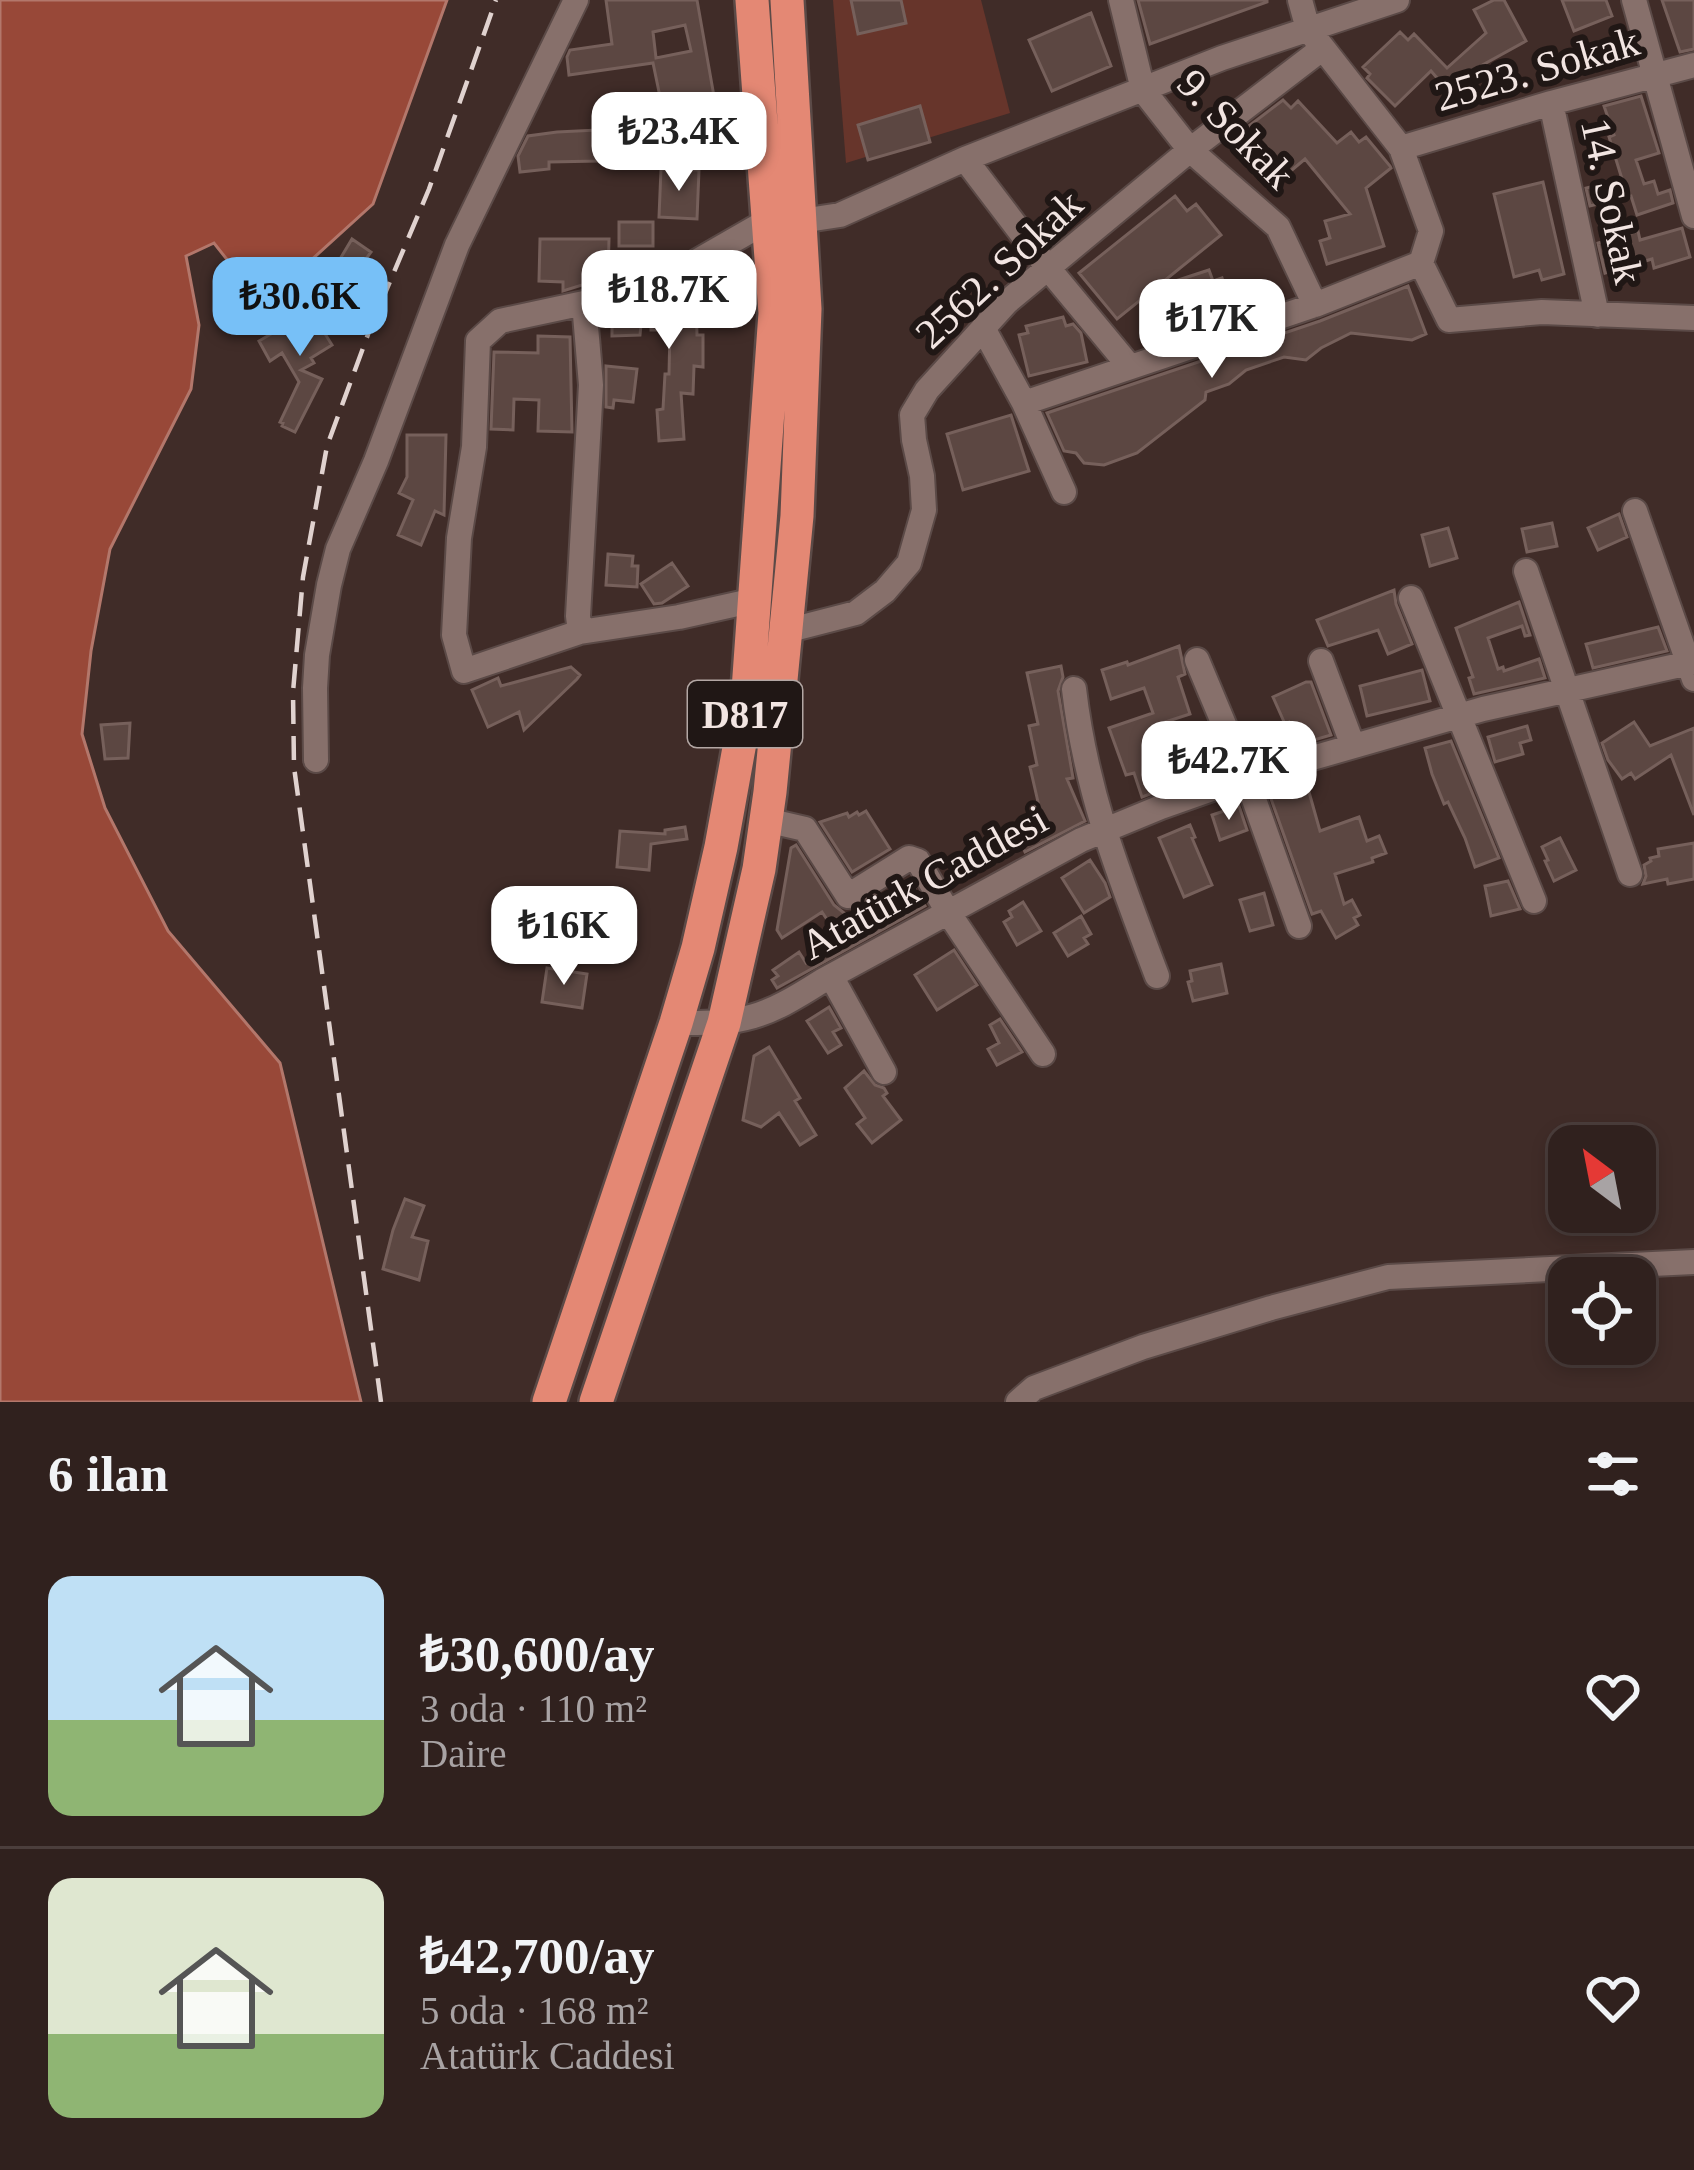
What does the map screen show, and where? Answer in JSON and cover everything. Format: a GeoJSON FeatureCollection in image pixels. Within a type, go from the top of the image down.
{"type":"FeatureCollection","features":[{"type":"Feature","properties":{"kind":"highway","name":"D817"},"geometry":{"type":"LineString","coordinates":[[596,1402],[724,1024],[766,820],[797,516],[805,309],[785,220],[752,0]]}},
{"type":"Feature","properties":{"kind":"highway","name":"D817"},"geometry":{"type":"LineString","coordinates":[[549,1402],[698,948],[747,704],[785,220],[787,0]]}},
{"type":"Feature","properties":{"kind":"street"},"geometry":{"type":"LineString","coordinates":[[316,760],[317,655],[338,549],[457,245],[576,0]]}},
{"type":"Feature","properties":{"kind":"street","name":"9. Sokak"},"geometry":{"type":"LineString","coordinates":[[1121,0],[1143,90],[1190,150],[1278,227],[1315,305]]}},
{"type":"Feature","properties":{"kind":"street"},"geometry":{"type":"LineString","coordinates":[[1300,0],[1315,39]]}},
{"type":"Feature","properties":{"kind":"street"},"geometry":{"type":"LineString","coordinates":[[754,600],[580,632],[464,671],[454,635],[459,538],[474,447],[478,341],[500,321],[584,303],[689,266],[785,220],[841,215],[964,159],[1222,58],[1315,39],[1397,0]]}},
{"type":"Feature","properties":{"kind":"street"},"geometry":{"type":"LineString","coordinates":[[1634,0],[1693,209]]}},
{"type":"Feature","properties":{"kind":"street","name":"2523. Sokak"},"geometry":{"type":"LineString","coordinates":[[1315,39],[1401,148],[1431,231],[1421,262]]}},
{"type":"Feature","properties":{"kind":"street","name":"2562. Sokak"},"geometry":{"type":"LineString","coordinates":[[787,631],[856,614],[909,563],[923,510],[912,415],[927,390],[1007,302],[1315,39]]}},
{"type":"Feature","properties":{"kind":"street","name":"2523. Sokak"},"geometry":{"type":"LineString","coordinates":[[1401,148],[1694,65]]}},
{"type":"Feature","properties":{"kind":"street","name":"14. Sokak"},"geometry":{"type":"LineString","coordinates":[[1551,103],[1597,315]]}},
{"type":"Feature","properties":{"kind":"street"},"geometry":{"type":"LineString","coordinates":[[964,159],[1130,367]]}},
{"type":"Feature","properties":{"kind":"street"},"geometry":{"type":"LineString","coordinates":[[1024,403],[1315,305],[1421,262],[1449,320],[1542,311],[1694,318]]}},
{"type":"Feature","properties":{"kind":"street"},"geometry":{"type":"LineString","coordinates":[[580,632],[591,385],[584,303]]}},
{"type":"Feature","properties":{"kind":"street"},"geometry":{"type":"LineString","coordinates":[[983,328],[1064,492]]}},
{"type":"Feature","properties":{"kind":"street"},"geometry":{"type":"LineString","coordinates":[[1635,511],[1692,668]]}},
{"type":"Feature","properties":{"kind":"street"},"geometry":{"type":"LineString","coordinates":[[1526,571],[1630,874]]}},
{"type":"Feature","properties":{"kind":"street"},"geometry":{"type":"LineString","coordinates":[[1411,598],[1534,901]]}},
{"type":"Feature","properties":{"kind":"street"},"geometry":{"type":"LineString","coordinates":[[1197,660],[1246,776],[1299,926]]}},
{"type":"Feature","properties":{"kind":"street"},"geometry":{"type":"LineString","coordinates":[[1321,662],[1353,746]]}},
{"type":"Feature","properties":{"kind":"street","name":"Atatürk Caddesi"},"geometry":{"type":"LineString","coordinates":[[676,1023],[724,1024],[756,1018],[1081,840],[1246,776],[1566,690],[1692,668]]}},
{"type":"Feature","properties":{"kind":"street"},"geometry":{"type":"LineString","coordinates":[[1074,688],[1079,735],[1103,831],[1156,976]]}},
{"type":"Feature","properties":{"kind":"street"},"geometry":{"type":"LineString","coordinates":[[766,820],[805,829],[848,896],[909,858],[918,861],[1043,1054]]}},
{"type":"Feature","properties":{"kind":"street"},"geometry":{"type":"LineString","coordinates":[[831,976],[884,1072]]}},
{"type":"Feature","properties":{"kind":"street"},"geometry":{"type":"LineString","coordinates":[[1018,1402],[1034,1388],[1143,1347],[1388,1277],[1694,1262]]}},
{"type":"Feature","properties":{"kind":"shaded area"},"geometry":{"type":"Polygon","coordinates":[[[0,0],[447,0],[373,204],[287,282],[247,285],[214,243],[186,256],[199,325],[191,389],[110,549],[82,734],[105,808],[168,931],[280,1063],[361,1402],[0,1402],[0,0]]]}},
{"type":"Feature","properties":{"kind":"shaded area"},"geometry":{"type":"Polygon","coordinates":[[[833,0],[981,0],[1010,113],[846,163],[833,0]]]}},
{"type":"Feature","properties":{"kind":"building"},"geometry":{"type":"Polygon","coordinates":[[[606,0],[697,0],[718,119],[696,123],[693,110],[664,116],[653,63],[569,75],[570,50],[612,44],[606,0]],[[685,25],[653,32],[656,58],[691,51],[685,25]]]}},
{"type":"Feature","properties":{"kind":"building"},"geometry":{"type":"Polygon","coordinates":[[[851,0],[901,0],[906,23],[858,34],[851,0]]]}},
{"type":"Feature","properties":{"kind":"building"},"geometry":{"type":"Polygon","coordinates":[[[1138,0],[1267,0],[1267,2],[1150,44],[1138,0]]]}},
{"type":"Feature","properties":{"kind":"building"},"geometry":{"type":"Polygon","coordinates":[[[1504,0],[1526,41],[1444,86],[1431,71],[1395,106],[1367,78],[1370,74],[1363,67],[1400,32],[1408,40],[1414,34],[1447,68],[1486,33],[1474,10],[1504,0]]]}},
{"type":"Feature","properties":{"kind":"building"},"geometry":{"type":"Polygon","coordinates":[[[1562,0],[1606,0],[1612,16],[1574,31],[1562,0]]]}},
{"type":"Feature","properties":{"kind":"building"},"geometry":{"type":"Polygon","coordinates":[[[1662,0],[1694,0],[1694,49],[1680,52],[1662,0]]]}},
{"type":"Feature","properties":{"kind":"building"},"geometry":{"type":"Polygon","coordinates":[[[1091,13],[1111,66],[1052,91],[1029,40],[1091,13]]]}},
{"type":"Feature","properties":{"kind":"building"},"geometry":{"type":"Polygon","coordinates":[[[1641,96],[1659,153],[1636,160],[1644,184],[1654,181],[1658,194],[1670,190],[1673,203],[1637,215],[1631,196],[1590,206],[1586,188],[1622,179],[1604,106],[1641,96]]]}},
{"type":"Feature","properties":{"kind":"building"},"geometry":{"type":"Polygon","coordinates":[[[1283,100],[1291,108],[1298,101],[1337,143],[1351,132],[1359,142],[1366,137],[1390,166],[1366,188],[1384,246],[1327,264],[1320,241],[1330,238],[1325,221],[1350,214],[1305,159],[1279,181],[1246,145],[1249,142],[1241,132],[1283,100]]]}},
{"type":"Feature","properties":{"kind":"building"},"geometry":{"type":"Polygon","coordinates":[[[920,106],[930,142],[868,160],[858,125],[920,106]]]}},
{"type":"Feature","properties":{"kind":"building"},"geometry":{"type":"Polygon","coordinates":[[[597,130],[598,161],[549,162],[549,169],[520,172],[518,156],[528,136],[597,130]]]}},
{"type":"Feature","properties":{"kind":"building"},"geometry":{"type":"Polygon","coordinates":[[[661,169],[699,170],[697,219],[659,217],[661,169]]]}},
{"type":"Feature","properties":{"kind":"building"},"geometry":{"type":"Polygon","coordinates":[[[1543,182],[1564,274],[1542,280],[1539,270],[1514,277],[1494,194],[1543,182]]]}},
{"type":"Feature","properties":{"kind":"building"},"geometry":{"type":"Polygon","coordinates":[[[1175,196],[1187,211],[1196,204],[1221,235],[1117,319],[1079,273],[1175,196]]]}},
{"type":"Feature","properties":{"kind":"building"},"geometry":{"type":"Polygon","coordinates":[[[619,222],[653,222],[653,246],[619,246],[619,222]]]}},
{"type":"Feature","properties":{"kind":"building"},"geometry":{"type":"Polygon","coordinates":[[[1682,228],[1690,257],[1654,268],[1652,259],[1605,273],[1598,243],[1638,231],[1640,240],[1682,228]]]}},
{"type":"Feature","properties":{"kind":"building"},"geometry":{"type":"Polygon","coordinates":[[[352,239],[371,252],[349,284],[331,274],[352,239]]]}},
{"type":"Feature","properties":{"kind":"building"},"geometry":{"type":"Polygon","coordinates":[[[540,239],[609,239],[608,277],[563,291],[563,282],[539,281],[540,239]]]}},
{"type":"Feature","properties":{"kind":"building"},"geometry":{"type":"Polygon","coordinates":[[[1209,270],[1213,281],[1222,278],[1227,294],[1266,285],[1271,303],[1177,328],[1163,285],[1209,270]]]}},
{"type":"Feature","properties":{"kind":"building"},"geometry":{"type":"Polygon","coordinates":[[[1408,286],[1426,334],[1412,340],[1351,333],[1306,360],[1284,357],[1246,370],[1229,384],[1206,392],[1205,400],[1137,453],[1104,465],[1084,463],[1076,453],[1064,451],[1047,413],[1320,321],[1408,286]]]}},
{"type":"Feature","properties":{"kind":"building"},"geometry":{"type":"Polygon","coordinates":[[[696,297],[703,367],[694,366],[693,394],[681,393],[684,439],[659,441],[657,410],[663,409],[665,374],[669,374],[670,330],[641,325],[640,335],[612,336],[612,311],[654,305],[654,298],[696,297]]]}},
{"type":"Feature","properties":{"kind":"building"},"geometry":{"type":"Polygon","coordinates":[[[321,298],[331,307],[317,321],[332,345],[301,370],[322,379],[295,432],[280,422],[299,382],[282,353],[270,361],[259,341],[290,323],[293,328],[321,298]]]}},
{"type":"Feature","properties":{"kind":"building"},"geometry":{"type":"Polygon","coordinates":[[[1063,317],[1066,326],[1073,324],[1081,333],[1087,362],[1029,376],[1019,335],[1028,333],[1026,326],[1063,317]]]}},
{"type":"Feature","properties":{"kind":"building"},"geometry":{"type":"Polygon","coordinates":[[[538,336],[570,337],[572,432],[538,431],[539,400],[514,399],[513,430],[491,429],[494,352],[538,353],[538,336]]]}},
{"type":"Feature","properties":{"kind":"building"},"geometry":{"type":"Polygon","coordinates":[[[606,366],[637,369],[633,402],[614,400],[613,408],[606,407],[606,366]]]}},
{"type":"Feature","properties":{"kind":"building"},"geometry":{"type":"Polygon","coordinates":[[[1011,415],[1029,471],[963,490],[947,434],[1011,415]]]}},
{"type":"Feature","properties":{"kind":"building"},"geometry":{"type":"Polygon","coordinates":[[[407,435],[446,435],[444,515],[435,511],[421,545],[398,535],[413,500],[399,493],[407,477],[407,435]]]}},
{"type":"Feature","properties":{"kind":"building"},"geometry":{"type":"Polygon","coordinates":[[[1619,514],[1627,537],[1598,550],[1588,528],[1619,514]]]}},
{"type":"Feature","properties":{"kind":"building"},"geometry":{"type":"Polygon","coordinates":[[[1552,523],[1557,546],[1527,552],[1522,529],[1552,523]]]}},
{"type":"Feature","properties":{"kind":"building"},"geometry":{"type":"Polygon","coordinates":[[[1448,528],[1457,558],[1430,566],[1422,535],[1448,528]]]}},
{"type":"Feature","properties":{"kind":"building"},"geometry":{"type":"Polygon","coordinates":[[[608,554],[633,556],[632,566],[638,566],[637,587],[606,585],[608,554]]]}},
{"type":"Feature","properties":{"kind":"building"},"geometry":{"type":"Polygon","coordinates":[[[672,563],[688,586],[654,604],[641,584],[672,563]]]}},
{"type":"Feature","properties":{"kind":"building"},"geometry":{"type":"Polygon","coordinates":[[[1394,590],[1412,644],[1388,654],[1378,630],[1328,646],[1317,620],[1394,590]]]}},
{"type":"Feature","properties":{"kind":"building"},"geometry":{"type":"Polygon","coordinates":[[[1519,602],[1530,635],[1525,636],[1522,626],[1488,638],[1498,669],[1539,659],[1545,678],[1474,694],[1456,628],[1519,602]]]}},
{"type":"Feature","properties":{"kind":"building"},"geometry":{"type":"Polygon","coordinates":[[[1658,627],[1667,651],[1593,668],[1586,644],[1658,627]]]}},
{"type":"Feature","properties":{"kind":"building"},"geometry":{"type":"Polygon","coordinates":[[[1179,646],[1185,674],[1178,677],[1190,714],[1153,726],[1167,766],[1216,748],[1224,767],[1142,797],[1134,773],[1126,775],[1109,728],[1153,713],[1144,688],[1111,699],[1102,670],[1179,646]]]}},
{"type":"Feature","properties":{"kind":"building"},"geometry":{"type":"Polygon","coordinates":[[[1061,666],[1058,691],[1073,778],[1067,779],[1085,821],[1025,852],[1021,843],[1012,849],[1005,838],[1041,816],[1030,767],[1037,765],[1029,726],[1038,724],[1027,673],[1061,666]]]}},
{"type":"Feature","properties":{"kind":"building"},"geometry":{"type":"Polygon","coordinates":[[[571,667],[580,675],[524,730],[519,712],[488,727],[472,690],[498,678],[501,686],[571,667]]]}},
{"type":"Feature","properties":{"kind":"building"},"geometry":{"type":"Polygon","coordinates":[[[1422,670],[1430,701],[1367,716],[1360,686],[1422,670]]]}},
{"type":"Feature","properties":{"kind":"building"},"geometry":{"type":"Polygon","coordinates":[[[1311,682],[1331,735],[1297,745],[1273,697],[1311,682]]]}},
{"type":"Feature","properties":{"kind":"building"},"geometry":{"type":"Polygon","coordinates":[[[1634,722],[1650,746],[1694,728],[1694,815],[1671,755],[1635,779],[1631,773],[1622,779],[1608,760],[1602,743],[1634,722]]]}},
{"type":"Feature","properties":{"kind":"building"},"geometry":{"type":"Polygon","coordinates":[[[130,723],[128,758],[105,759],[101,725],[130,723]]]}},
{"type":"Feature","properties":{"kind":"building"},"geometry":{"type":"Polygon","coordinates":[[[1527,726],[1531,740],[1520,743],[1523,754],[1495,762],[1488,737],[1527,726]]]}},
{"type":"Feature","properties":{"kind":"building"},"geometry":{"type":"Polygon","coordinates":[[[1451,741],[1499,858],[1475,867],[1448,802],[1444,804],[1425,748],[1451,741]]]}},
{"type":"Feature","properties":{"kind":"building"},"geometry":{"type":"Polygon","coordinates":[[[1307,785],[1320,831],[1359,817],[1367,841],[1379,836],[1386,853],[1335,874],[1344,904],[1352,900],[1360,915],[1354,918],[1358,925],[1336,938],[1321,911],[1312,914],[1270,796],[1307,785]]]}},
{"type":"Feature","properties":{"kind":"building"},"geometry":{"type":"Polygon","coordinates":[[[1239,806],[1247,830],[1220,840],[1212,815],[1239,806]]]}},
{"type":"Feature","properties":{"kind":"building"},"geometry":{"type":"Polygon","coordinates":[[[866,811],[890,849],[852,872],[820,822],[866,811]]]}},
{"type":"Feature","properties":{"kind":"building"},"geometry":{"type":"Polygon","coordinates":[[[1190,825],[1212,885],[1184,897],[1159,838],[1190,825]]]}},
{"type":"Feature","properties":{"kind":"building"},"geometry":{"type":"Polygon","coordinates":[[[685,827],[687,839],[651,844],[649,870],[617,867],[620,831],[665,834],[665,830],[685,827]]]}},
{"type":"Feature","properties":{"kind":"building"},"geometry":{"type":"Polygon","coordinates":[[[1560,838],[1576,870],[1554,881],[1542,847],[1560,838]]]}},
{"type":"Feature","properties":{"kind":"building"},"geometry":{"type":"Polygon","coordinates":[[[1694,843],[1694,879],[1643,884],[1644,865],[1659,856],[1658,849],[1694,843]]]}},
{"type":"Feature","properties":{"kind":"building"},"geometry":{"type":"Polygon","coordinates":[[[796,845],[834,905],[849,917],[911,882],[925,906],[777,988],[773,970],[799,952],[806,963],[842,942],[822,912],[782,938],[777,930],[791,848],[796,845]]]}},
{"type":"Feature","properties":{"kind":"building"},"geometry":{"type":"Polygon","coordinates":[[[1090,860],[1110,897],[1084,913],[1062,878],[1090,860]]]}},
{"type":"Feature","properties":{"kind":"building"},"geometry":{"type":"Polygon","coordinates":[[[1508,881],[1520,909],[1491,916],[1485,886],[1508,881]]]}},
{"type":"Feature","properties":{"kind":"building"},"geometry":{"type":"Polygon","coordinates":[[[1264,893],[1273,925],[1250,931],[1240,900],[1264,893]]]}},
{"type":"Feature","properties":{"kind":"building"},"geometry":{"type":"Polygon","coordinates":[[[1023,902],[1041,931],[1017,945],[1004,922],[1012,917],[1009,911],[1023,902]]]}},
{"type":"Feature","properties":{"kind":"building"},"geometry":{"type":"Polygon","coordinates":[[[1081,916],[1091,934],[1084,938],[1088,944],[1068,956],[1054,933],[1081,916]]]}},
{"type":"Feature","properties":{"kind":"building"},"geometry":{"type":"Polygon","coordinates":[[[954,950],[977,985],[937,1010],[915,975],[954,950]]]}},
{"type":"Feature","properties":{"kind":"building"},"geometry":{"type":"Polygon","coordinates":[[[1221,964],[1227,993],[1193,1001],[1190,971],[1221,964]]]}},
{"type":"Feature","properties":{"kind":"building"},"geometry":{"type":"Polygon","coordinates":[[[547,968],[587,974],[582,1008],[542,1002],[547,968]]]}},
{"type":"Feature","properties":{"kind":"building"},"geometry":{"type":"Polygon","coordinates":[[[829,1007],[841,1028],[833,1032],[841,1045],[828,1053],[807,1021],[829,1007]]]}},
{"type":"Feature","properties":{"kind":"building"},"geometry":{"type":"Polygon","coordinates":[[[1000,1019],[1022,1052],[997,1065],[988,1049],[999,1043],[990,1025],[1000,1019]]]}},
{"type":"Feature","properties":{"kind":"building"},"geometry":{"type":"Polygon","coordinates":[[[769,1047],[816,1135],[800,1145],[779,1113],[761,1127],[743,1120],[754,1056],[769,1047]]]}},
{"type":"Feature","properties":{"kind":"building"},"geometry":{"type":"Polygon","coordinates":[[[864,1071],[884,1088],[883,1096],[901,1120],[872,1143],[857,1124],[865,1118],[845,1088],[864,1071]]]}},
{"type":"Feature","properties":{"kind":"building"},"geometry":{"type":"Polygon","coordinates":[[[405,1199],[424,1206],[412,1237],[428,1241],[419,1280],[383,1269],[405,1199]]]}},
{"type":"Feature","properties":{"kind":"railway"},"geometry":{"type":"LineString","coordinates":[[381,1402],[294,767],[293,692],[303,577],[327,446],[429,189],[496,0]]}}]}
